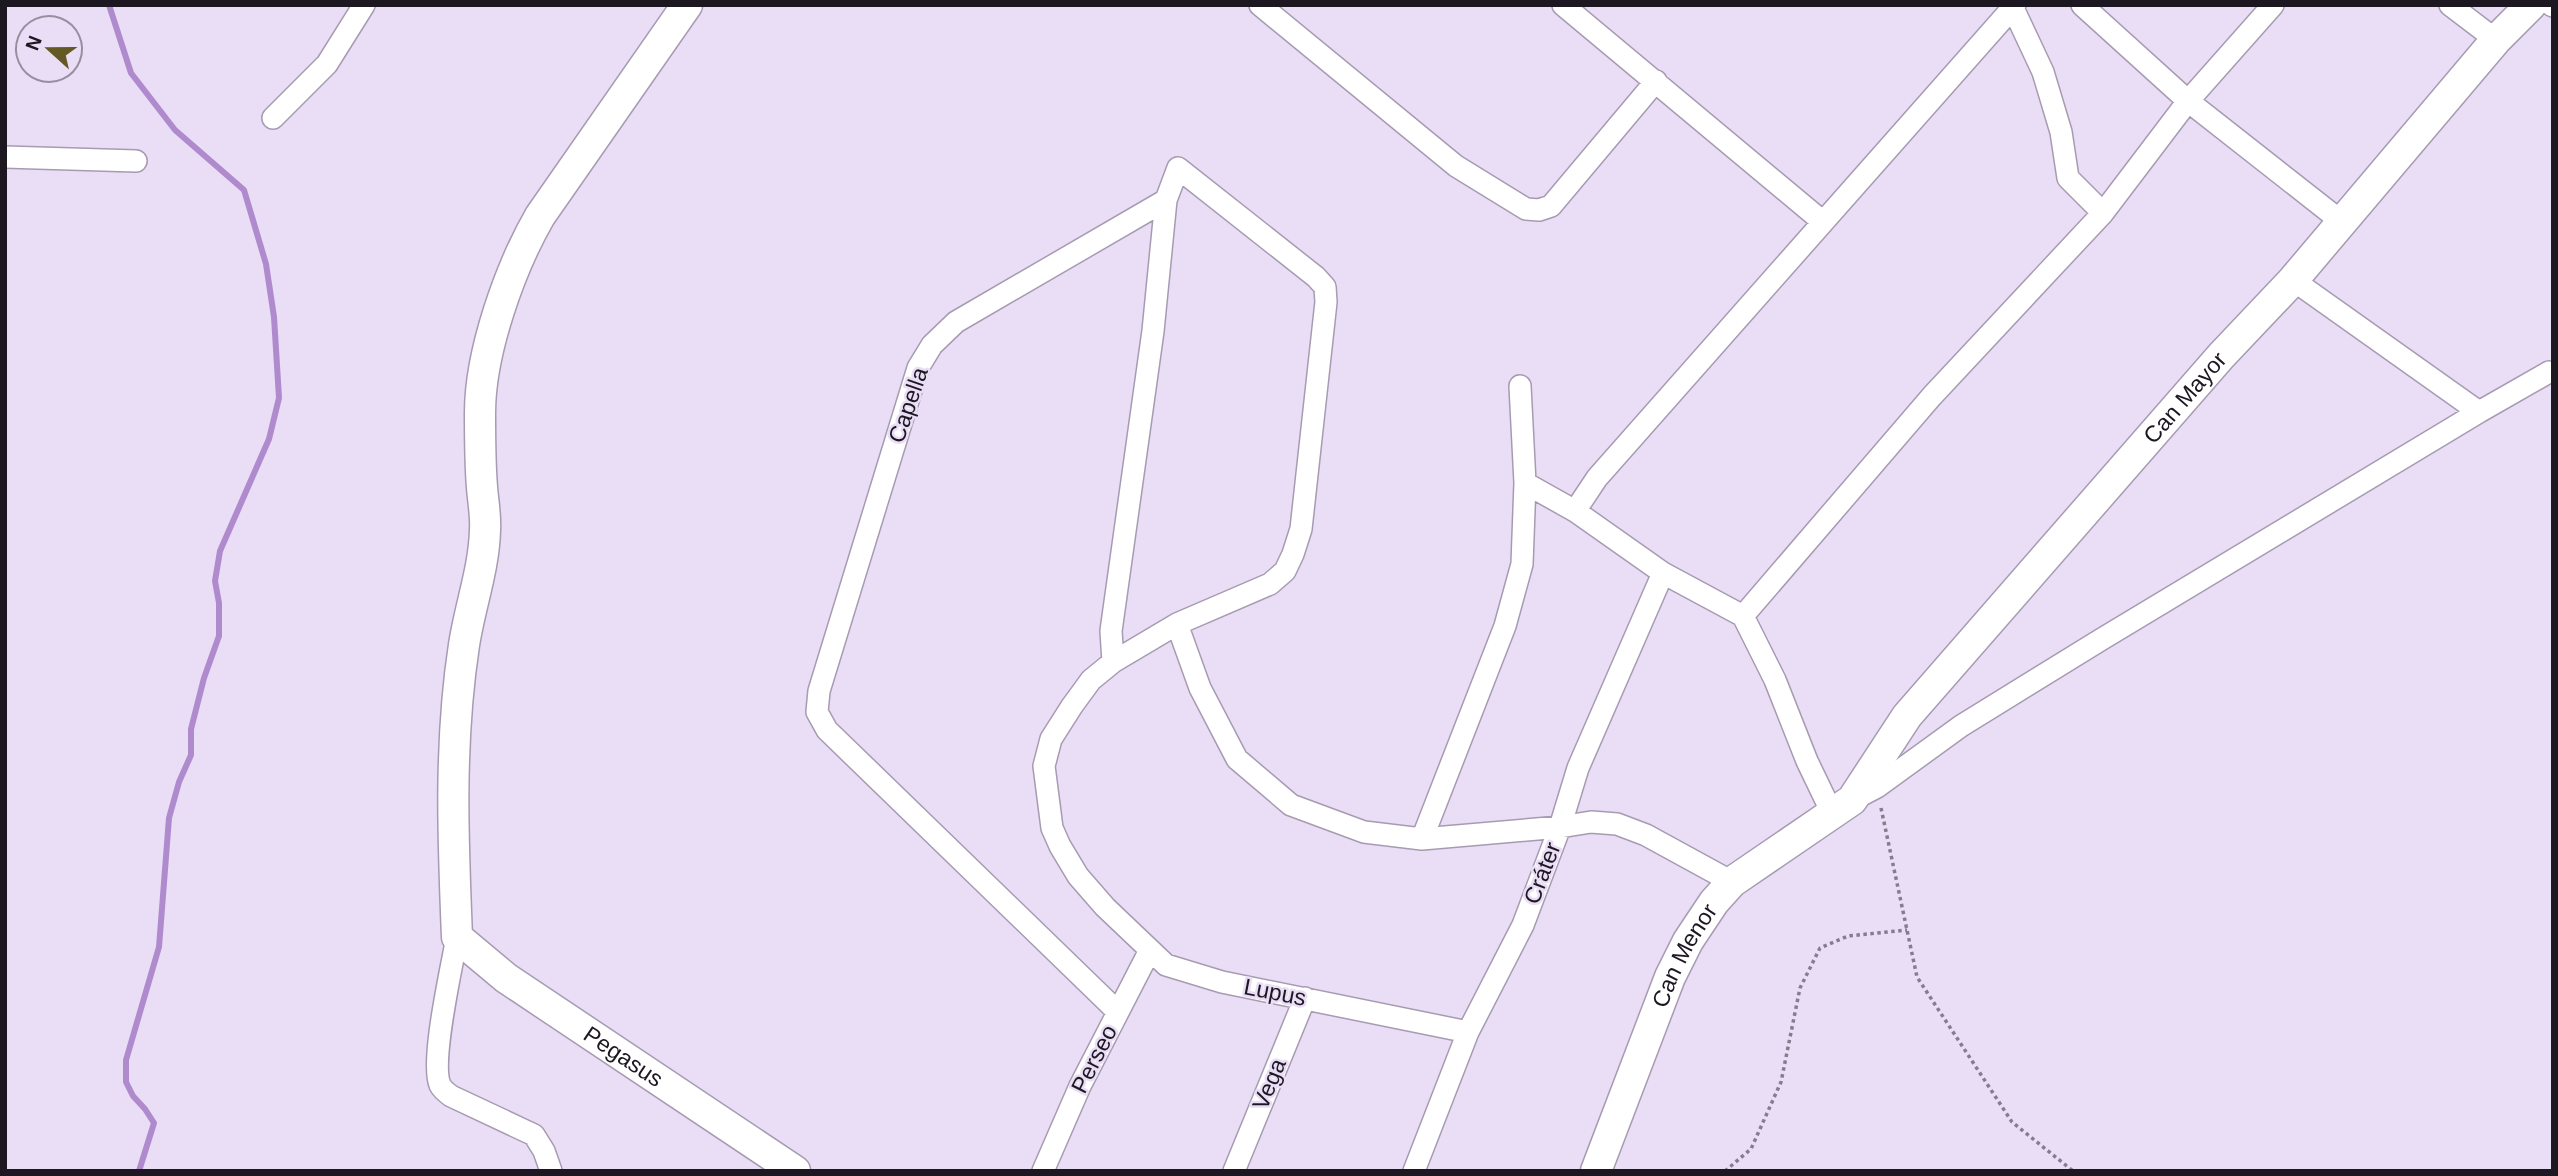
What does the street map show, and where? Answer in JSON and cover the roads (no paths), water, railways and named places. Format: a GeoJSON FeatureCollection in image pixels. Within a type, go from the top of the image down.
{"type":"FeatureCollection","features":[{"type":"Feature","properties":{"kind":"street"},"geometry":{"type":"LineString","coordinates":[[274,118],[327,64],[364,5]]}},
{"type":"Feature","properties":{"kind":"street"},"geometry":{"type":"LineString","coordinates":[[551,1171],[544,1151],[534,1135],[451,1096],[440,1086],[437,1071],[457,937],[452,803],[464,644],[479,580],[485,529],[480,409],[489,349],[503,299],[525,242],[540,216],[687,5]]}},
{"type":"Feature","properties":{"kind":"street"},"geometry":{"type":"LineString","coordinates":[[1260,5],[1456,166],[1525,209],[1539,211],[1551,206],[1656,81]]}},
{"type":"Feature","properties":{"kind":"street"},"geometry":{"type":"LineString","coordinates":[[1563,5],[1823,222]]}},
{"type":"Feature","properties":{"kind":"street"},"geometry":{"type":"LineString","coordinates":[[2082,5],[2188,100],[2342,222]]}},
{"type":"Feature","properties":{"kind":"street"},"geometry":{"type":"LineString","coordinates":[[1743,616],[1932,396],[2103,213],[2188,100],[2273,5]]}},
{"type":"Feature","properties":{"kind":"street"},"geometry":{"type":"LineString","coordinates":[[2449,5],[2496,40]]}},
{"type":"Feature","properties":{"kind":"street","name":"Can Mayor"},"geometry":{"type":"LineString","coordinates":[[1854,800],[1906,716],[2221,356],[2293,280],[2496,40],[2532,5]]}},
{"type":"Feature","properties":{"kind":"street"},"geometry":{"type":"LineString","coordinates":[[1575,510],[1597,478],[2014,7],[2043,72],[2060,132],[2068,178],[2103,213]]}},
{"type":"Feature","properties":{"kind":"street"},"geometry":{"type":"LineString","coordinates":[[5,158],[136,161]]}},
{"type":"Feature","properties":{"kind":"street","name":"Lupus"},"geometry":{"type":"LineString","coordinates":[[1166,200],[1178,168],[1316,277],[1325,287],[1326,302],[1301,529],[1285,571],[1270,584],[1177,624],[1113,662],[1091,680],[1051,739],[1044,766],[1052,828],[1078,876],[1105,907],[1166,965],[1222,982],[1468,1032]]}},
{"type":"Feature","properties":{"kind":"street"},"geometry":{"type":"LineString","coordinates":[[1113,662],[1111,631],[1153,331],[1166,200]]}},
{"type":"Feature","properties":{"kind":"street","name":"Capella"},"geometry":{"type":"LineString","coordinates":[[1118,1012],[827,730],[817,712],[819,691],[918,368],[932,345],[956,322],[1166,200]]}},
{"type":"Feature","properties":{"kind":"street"},"geometry":{"type":"LineString","coordinates":[[2293,280],[2479,411]]}},
{"type":"Feature","properties":{"kind":"street"},"geometry":{"type":"LineString","coordinates":[[1525,483],[1575,510],[1663,573],[1743,616],[1774,680],[1807,761],[1854,800],[1961,726],[2479,411],[2549,372]]}},
{"type":"Feature","properties":{"kind":"street"},"geometry":{"type":"LineString","coordinates":[[1422,839],[1505,626],[1522,564],[1525,483],[1520,386]]}},
{"type":"Feature","properties":{"kind":"street","name":"Cráter"},"geometry":{"type":"LineString","coordinates":[[1415,1171],[1468,1032],[1523,925],[1560,827],[1578,768],[1663,573]]}},
{"type":"Feature","properties":{"kind":"street"},"geometry":{"type":"LineString","coordinates":[[1177,624],[1200,688],[1237,759],[1291,805],[1363,832],[1422,839],[1591,822],[1617,824],[1646,835],[1732,882]]}},
{"type":"Feature","properties":{"kind":"street","name":"Can Menor"},"geometry":{"type":"LineString","coordinates":[[1596,1171],[1670,977],[1688,941],[1714,902],[1732,882],[1854,800]]}},
{"type":"Feature","properties":{"kind":"street","name":"Pegasus"},"geometry":{"type":"LineString","coordinates":[[457,937],[506,978],[796,1171]]}},
{"type":"Feature","properties":{"kind":"street","name":"Perseo"},"geometry":{"type":"LineString","coordinates":[[1043,1171],[1080,1086],[1150,950]]}},
{"type":"Feature","properties":{"kind":"street","name":"Vega"},"geometry":{"type":"LineString","coordinates":[[1234,1171],[1305,998]]}},
{"type":"Feature","properties":{"kind":"waterway"},"geometry":{"type":"LineString","coordinates":[[109,5],[131,73],[175,130],[244,190],[266,264],[274,317],[279,398],[269,439],[220,551],[215,581],[219,603],[219,636],[204,678],[191,729],[191,755],[179,782],[169,818],[159,947],[126,1060],[126,1082],[133,1096],[154,1123],[139,1171]]}}]}
